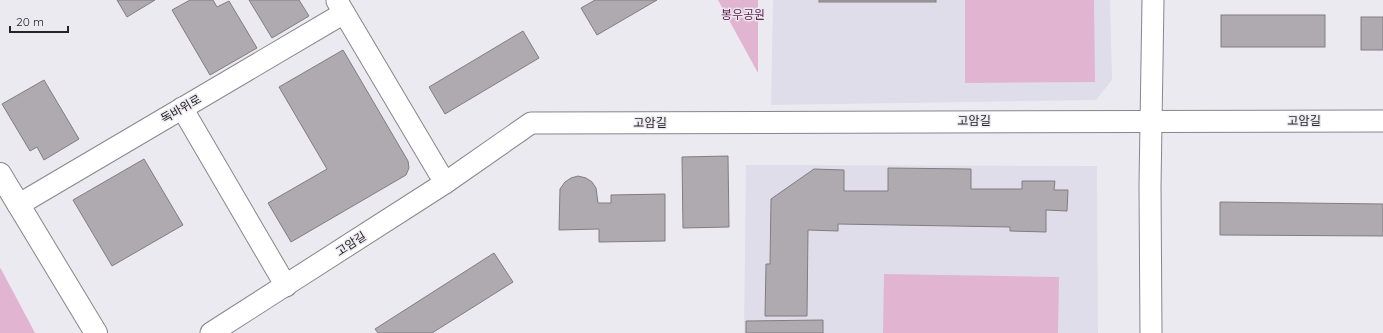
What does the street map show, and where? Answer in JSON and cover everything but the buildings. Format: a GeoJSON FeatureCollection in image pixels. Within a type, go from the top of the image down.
{"type":"FeatureCollection","features":[{"type":"Feature","properties":{"kind":"main road"},"geometry":{"type":"LineString","coordinates":[[0,174],[96,333]]}},
{"type":"Feature","properties":{"kind":"street"},"geometry":{"type":"LineString","coordinates":[[1151,333],[1150,186],[1153,0]]}},
{"type":"Feature","properties":{"kind":"street","name":"독바위로"},"geometry":{"type":"LineString","coordinates":[[18,205],[182,108],[340,6],[445,183]]}},
{"type":"Feature","properties":{"kind":"street"},"geometry":{"type":"LineString","coordinates":[[182,108],[286,286]]}},
{"type":"Feature","properties":{"kind":"street","name":"고암길"},"geometry":{"type":"LineString","coordinates":[[210,333],[286,286],[445,183],[530,123],[1152,120],[1383,121]]}},
{"type":"Feature","properties":{"kind":"shaded area"},"geometry":{"type":"Polygon","coordinates":[[[773,0],[1110,0],[1112,80],[1096,100],[771,105],[773,0]]]}},
{"type":"Feature","properties":{"kind":"shaded area"},"geometry":{"type":"Polygon","coordinates":[[[746,165],[1097,166],[1098,333],[744,333],[746,165]]]}},
{"type":"Feature","properties":{"kind":"green space","name":"봉우공원"},"geometry":{"type":"Polygon","coordinates":[[[718,0],[758,0],[758,73],[718,0]]]}},
{"type":"Feature","properties":{"kind":"green space"},"geometry":{"type":"Polygon","coordinates":[[[965,0],[1094,0],[1095,82],[965,83],[965,0]]]}},
{"type":"Feature","properties":{"kind":"green space"},"geometry":{"type":"Polygon","coordinates":[[[0,268],[1,269],[35,333],[0,333],[0,268]]]}},
{"type":"Feature","properties":{"kind":"green space"},"geometry":{"type":"Polygon","coordinates":[[[884,274],[1059,277],[1058,333],[883,333],[884,274]]]}}]}
